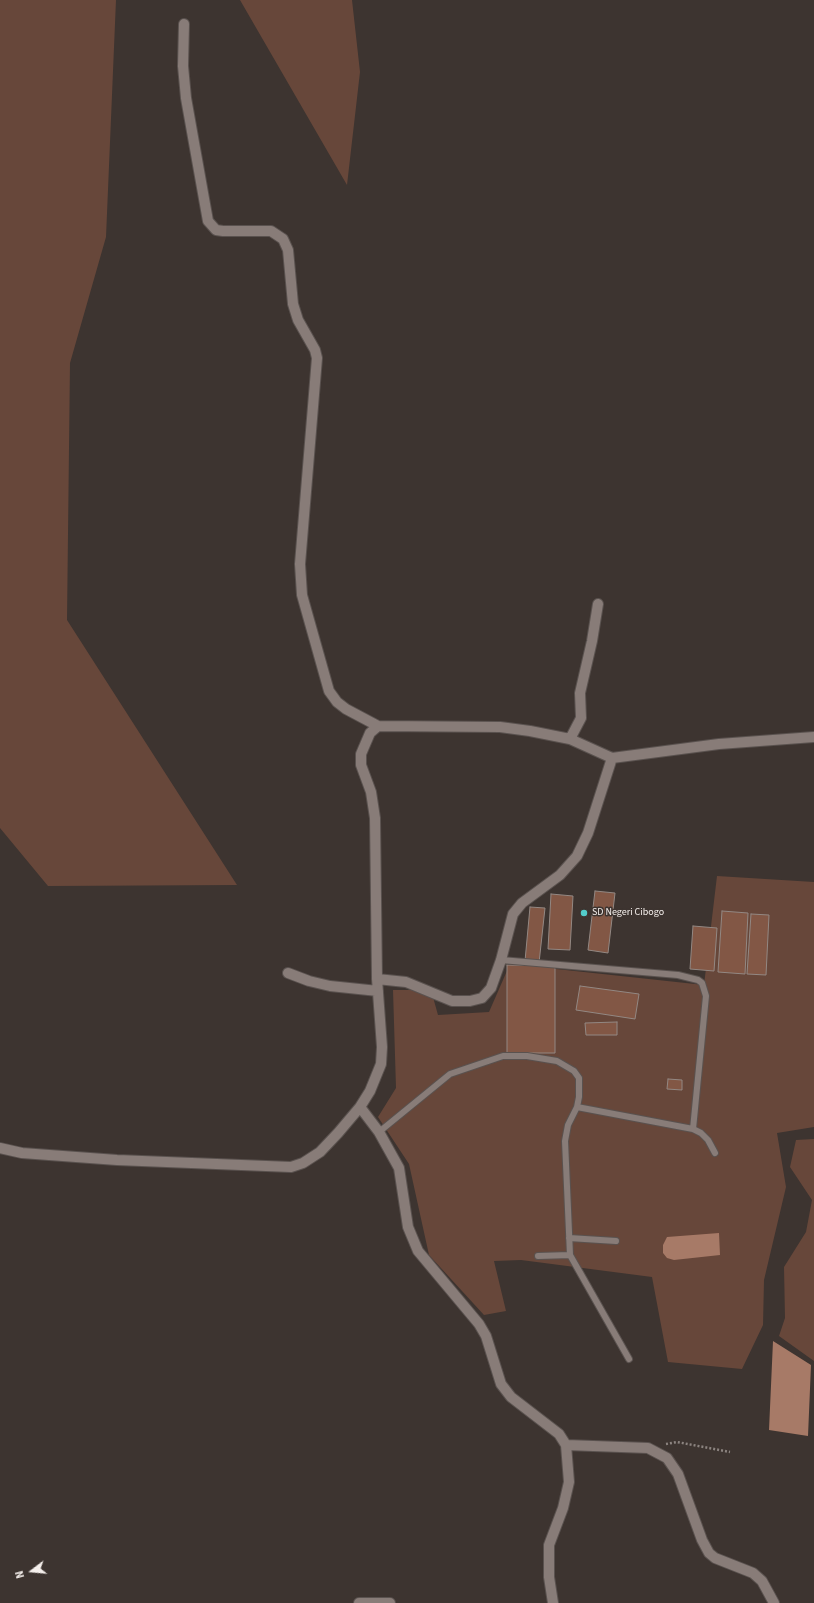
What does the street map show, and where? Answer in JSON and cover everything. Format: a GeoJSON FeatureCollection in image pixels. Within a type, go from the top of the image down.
{"type":"FeatureCollection","features":[{"type":"Feature","properties":{"kind":"street"},"geometry":{"type":"LineString","coordinates":[[184,24],[183,66],[186,98],[208,221],[216,230],[271,231],[283,239],[288,250],[293,304],[298,320],[315,350],[317,358],[300,564],[302,595],[329,691],[337,702],[346,709],[378,726],[500,727],[570,739],[612,758],[719,744],[814,737]]}},
{"type":"Feature","properties":{"kind":"street"},"geometry":{"type":"LineString","coordinates":[[570,739],[581,718],[580,693],[592,641],[598,604]]}},
{"type":"Feature","properties":{"kind":"street"},"geometry":{"type":"LineString","coordinates":[[0,1148],[22,1153],[117,1160],[291,1167],[303,1163],[320,1152],[360,1108],[370,1091],[381,1064],[382,1048],[377,980],[375,818],[371,792],[361,765],[361,754],[370,733],[378,726]]}},
{"type":"Feature","properties":{"kind":"street"},"geometry":{"type":"LineString","coordinates":[[377,980],[406,982],[444,999],[452,1001],[470,1002],[482,998],[491,988],[501,960],[513,914],[522,903],[560,875],[577,856],[588,833],[612,758]]}},
{"type":"Feature","properties":{"kind":"street"},"geometry":{"type":"LineString","coordinates":[[288,973],[309,982],[330,986],[378,990]]}},
{"type":"Feature","properties":{"kind":"street"},"geometry":{"type":"LineString","coordinates":[[360,1108],[379,1132],[399,1168],[408,1227],[418,1251],[479,1324],[486,1336],[501,1384],[526,1410],[559,1434],[566,1445],[569,1482],[563,1508],[548,1544],[549,1577],[553,1603]]}},
{"type":"Feature","properties":{"kind":"street"},"geometry":{"type":"LineString","coordinates":[[566,1445],[648,1448],[667,1458],[678,1474],[702,1540],[709,1553],[715,1558],[754,1573],[762,1581],[774,1603]]}},
{"type":"Feature","properties":{"kind":"street"},"geometry":{"type":"LineString","coordinates":[[359,1603],[390,1603]]}},
{"type":"Feature","properties":{"kind":"lane"},"geometry":{"type":"LineString","coordinates":[[501,960],[678,975],[698,980],[702,983],[706,996],[693,1129]]}},
{"type":"Feature","properties":{"kind":"lane"},"geometry":{"type":"LineString","coordinates":[[379,1132],[450,1074],[503,1056],[527,1056],[557,1061],[574,1071],[579,1078],[579,1097],[577,1107],[568,1125],[565,1141],[570,1255],[629,1359]]}},
{"type":"Feature","properties":{"kind":"lane"},"geometry":{"type":"LineString","coordinates":[[577,1107],[693,1129],[701,1133],[708,1140],[715,1153]]}},
{"type":"Feature","properties":{"kind":"lane"},"geometry":{"type":"LineString","coordinates":[[569,1238],[616,1241]]}},
{"type":"Feature","properties":{"kind":"lane"},"geometry":{"type":"LineString","coordinates":[[538,1256],[570,1255]]}},
{"type":"Feature","properties":{"kind":"path"},"geometry":{"type":"LineString","coordinates":[[648,1448],[677,1442],[730,1452]]}},
{"type":"Feature","properties":{"kind":"shaded area"},"geometry":{"type":"Polygon","coordinates":[[[0,0],[116,0],[106,237],[70,363],[67,620],[237,885],[48,886],[0,828],[0,0]]]}},
{"type":"Feature","properties":{"kind":"shaded area"},"geometry":{"type":"Polygon","coordinates":[[[240,0],[352,0],[360,72],[347,185],[240,0]]]}},
{"type":"Feature","properties":{"kind":"shaded area"},"geometry":{"type":"Polygon","coordinates":[[[717,876],[814,882],[814,1127],[777,1133],[786,1187],[764,1280],[763,1325],[742,1369],[668,1362],[652,1277],[521,1260],[494,1261],[506,1311],[484,1315],[429,1255],[409,1164],[378,1117],[396,1088],[393,990],[431,990],[438,1015],[489,1012],[510,964],[704,985],[717,876]]]}},
{"type":"Feature","properties":{"kind":"shaded area"},"geometry":{"type":"Polygon","coordinates":[[[814,1139],[814,1361],[779,1336],[785,1318],[784,1267],[806,1232],[812,1200],[790,1167],[796,1140],[814,1139]]]}},
{"type":"Feature","properties":{"kind":"shaded area"},"geometry":{"type":"Polygon","coordinates":[[[719,1233],[720,1255],[674,1260],[667,1258],[663,1253],[663,1245],[667,1237],[719,1233]]]}},
{"type":"Feature","properties":{"kind":"shaded area"},"geometry":{"type":"Polygon","coordinates":[[[773,1341],[811,1365],[808,1436],[769,1430],[773,1341]]]}},
{"type":"Feature","properties":{"kind":"building"},"geometry":{"type":"Polygon","coordinates":[[[595,891],[615,893],[608,953],[588,950],[595,891]]]}},
{"type":"Feature","properties":{"kind":"building"},"geometry":{"type":"Polygon","coordinates":[[[551,894],[573,896],[570,950],[548,949],[551,894]]]}},
{"type":"Feature","properties":{"kind":"building"},"geometry":{"type":"Polygon","coordinates":[[[530,907],[545,908],[539,963],[525,961],[530,907]]]}},
{"type":"Feature","properties":{"kind":"building"},"geometry":{"type":"Polygon","coordinates":[[[722,911],[748,913],[745,974],[718,972],[722,911]]]}},
{"type":"Feature","properties":{"kind":"building"},"geometry":{"type":"Polygon","coordinates":[[[751,914],[769,915],[766,975],[747,974],[751,914]]]}},
{"type":"Feature","properties":{"kind":"building"},"geometry":{"type":"Polygon","coordinates":[[[693,926],[717,928],[714,971],[690,969],[693,926]]]}},
{"type":"Feature","properties":{"kind":"building"},"geometry":{"type":"Polygon","coordinates":[[[507,965],[555,966],[555,1053],[507,1053],[507,965]]]}},
{"type":"Feature","properties":{"kind":"building"},"geometry":{"type":"Polygon","coordinates":[[[580,986],[639,994],[635,1019],[576,1010],[580,986]]]}},
{"type":"Feature","properties":{"kind":"building"},"geometry":{"type":"Polygon","coordinates":[[[617,1022],[617,1035],[586,1035],[585,1023],[617,1022]]]}},
{"type":"Feature","properties":{"kind":"building"},"geometry":{"type":"Polygon","coordinates":[[[668,1079],[682,1080],[682,1090],[667,1089],[668,1079]]]}},
{"type":"Feature","properties":{"kind":"place","name":"SD Negeri Cibogo"},"geometry":{"type":"Point","coordinates":[584,913]}}]}
